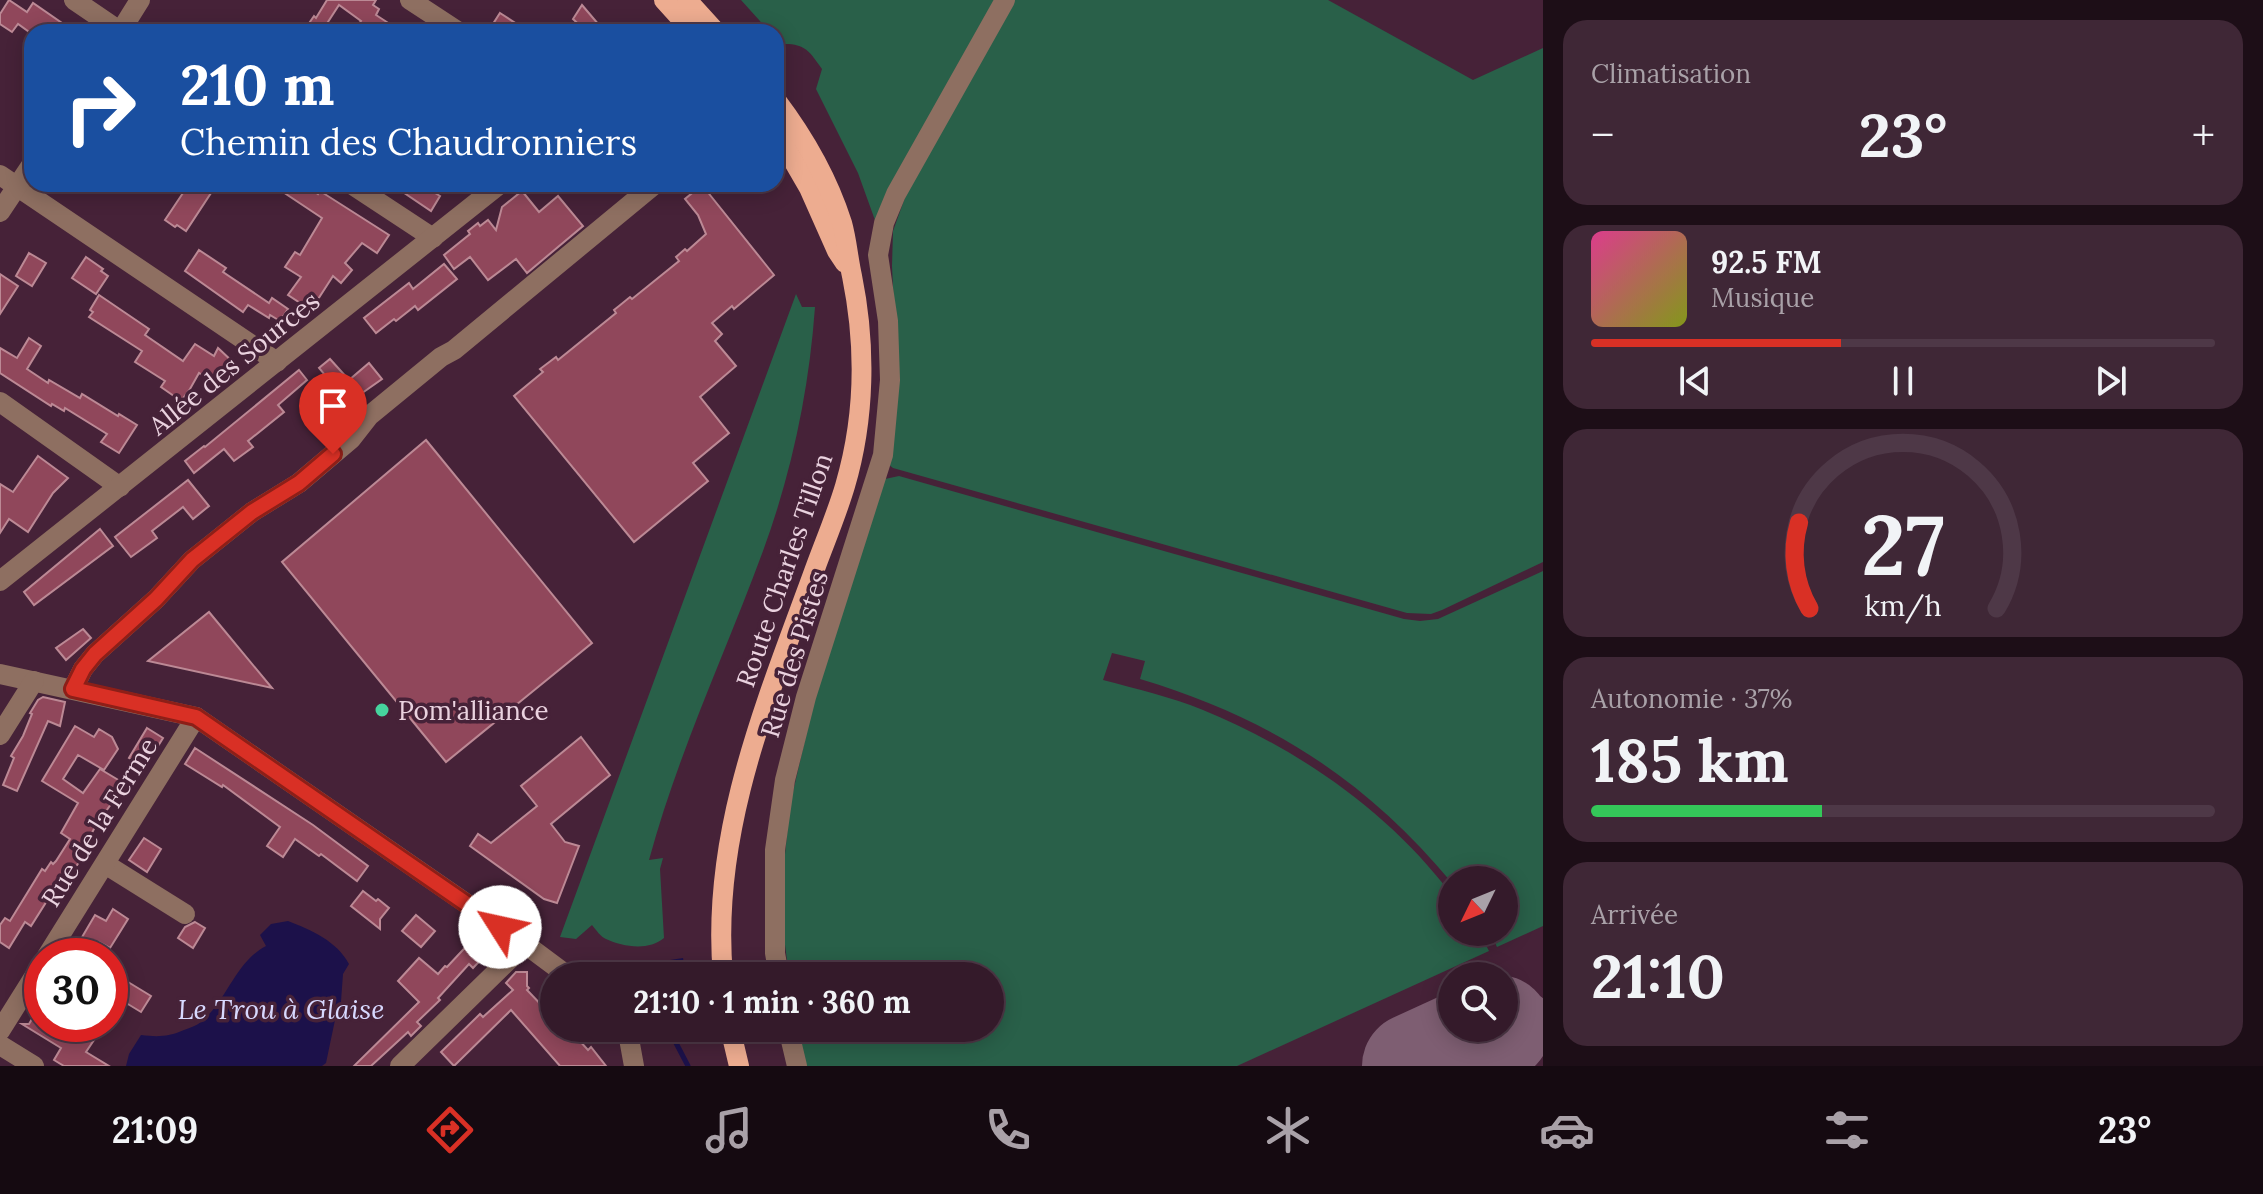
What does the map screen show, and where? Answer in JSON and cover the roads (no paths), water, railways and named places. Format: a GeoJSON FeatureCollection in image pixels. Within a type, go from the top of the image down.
{"type":"FeatureCollection","features":[{"type":"Feature","properties":{"kind":"main road"},"geometry":{"type":"LineString","coordinates":[[664,0],[686,24]]}},
{"type":"Feature","properties":{"kind":"main road"},"geometry":{"type":"LineString","coordinates":[[687,0],[709,24]]}},
{"type":"Feature","properties":{"kind":"main road","name":"Route Charles Tillon"},"geometry":{"type":"LineString","coordinates":[[722,962],[724,885],[732,826],[746,764],[845,485],[859,420],[862,370],[857,296],[849,248],[830,191],[784,111]]}},
{"type":"Feature","properties":{"kind":"main road"},"geometry":{"type":"LineString","coordinates":[[784,143],[851,273]]}},
{"type":"Feature","properties":{"kind":"main road"},"geometry":{"type":"LineString","coordinates":[[733,1042],[739,1066]]}},
{"type":"Feature","properties":{"kind":"street"},"geometry":{"type":"LineString","coordinates":[[74,0],[108,24]]}},
{"type":"Feature","properties":{"kind":"street"},"geometry":{"type":"LineString","coordinates":[[125,24],[140,0]]}},
{"type":"Feature","properties":{"kind":"street"},"geometry":{"type":"LineString","coordinates":[[410,0],[447,24]]}},
{"type":"Feature","properties":{"kind":"street","name":"Rue des Pistes"},"geometry":{"type":"LineString","coordinates":[[777,962],[775,850],[785,780],[806,697],[883,455],[890,380],[888,321],[878,255],[884,223],[896,194],[1005,0]]}},
{"type":"Feature","properties":{"kind":"street"},"geometry":{"type":"LineString","coordinates":[[0,212],[8,181]]}},
{"type":"Feature","properties":{"kind":"street"},"geometry":{"type":"LineString","coordinates":[[24,192],[277,362]]}},
{"type":"Feature","properties":{"kind":"street"},"geometry":{"type":"LineString","coordinates":[[363,192],[433,238]]}},
{"type":"Feature","properties":{"kind":"street","name":"Allée des Sources"},"geometry":{"type":"LineString","coordinates":[[5,570],[120,487],[490,192]]}},
{"type":"Feature","properties":{"kind":"street"},"geometry":{"type":"LineString","coordinates":[[73,689],[95,654],[156,599],[192,560],[252,512],[299,483],[351,439],[369,416],[645,192]]}},
{"type":"Feature","properties":{"kind":"street"},"geometry":{"type":"LineString","coordinates":[[0,402],[120,487]]}},
{"type":"Feature","properties":{"kind":"street"},"geometry":{"type":"LineString","coordinates":[[0,674],[196,717],[549,962]]}},
{"type":"Feature","properties":{"kind":"street"},"geometry":{"type":"LineString","coordinates":[[0,735],[34,681]]}},
{"type":"Feature","properties":{"kind":"street","name":"Rue de la Ferme"},"geometry":{"type":"LineString","coordinates":[[58,938],[196,717]]}},
{"type":"Feature","properties":{"kind":"street"},"geometry":{"type":"LineString","coordinates":[[105,864],[185,914]]}},
{"type":"Feature","properties":{"kind":"street"},"geometry":{"type":"LineString","coordinates":[[400,1066],[525,944]]}},
{"type":"Feature","properties":{"kind":"street"},"geometry":{"type":"LineString","coordinates":[[0,1031],[24,993]]}},
{"type":"Feature","properties":{"kind":"street"},"geometry":{"type":"LineString","coordinates":[[627,1042],[634,1066]]}},
{"type":"Feature","properties":{"kind":"street"},"geometry":{"type":"LineString","coordinates":[[791,1042],[797,1066]]}},
{"type":"Feature","properties":{"kind":"street"},"geometry":{"type":"LineString","coordinates":[[0,1045],[34,1066]]}},
{"type":"Feature","properties":{"kind":"water","name":"Le Trou à Glaise"},"geometry":{"type":"Polygon","coordinates":[[[288,921],[330,943],[349,964],[343,974],[340,1015],[335,1020],[326,1063],[322,1066],[126,1066],[129,1054],[141,1035],[168,1035],[201,1022],[218,1004],[246,962],[266,946],[260,935],[271,924],[288,921]]]}},
{"type":"Feature","properties":{"kind":"water"},"geometry":{"type":"Polygon","coordinates":[[[683,958],[684,962],[657,962],[683,958]]]}},
{"type":"Feature","properties":{"kind":"waterway"},"geometry":{"type":"LineString","coordinates":[[676,1042],[688,1066]]}},
{"type":"Feature","properties":{"kind":"place","name":"Pom'alliance"},"geometry":{"type":"Point","coordinates":[382,710]}}]}
